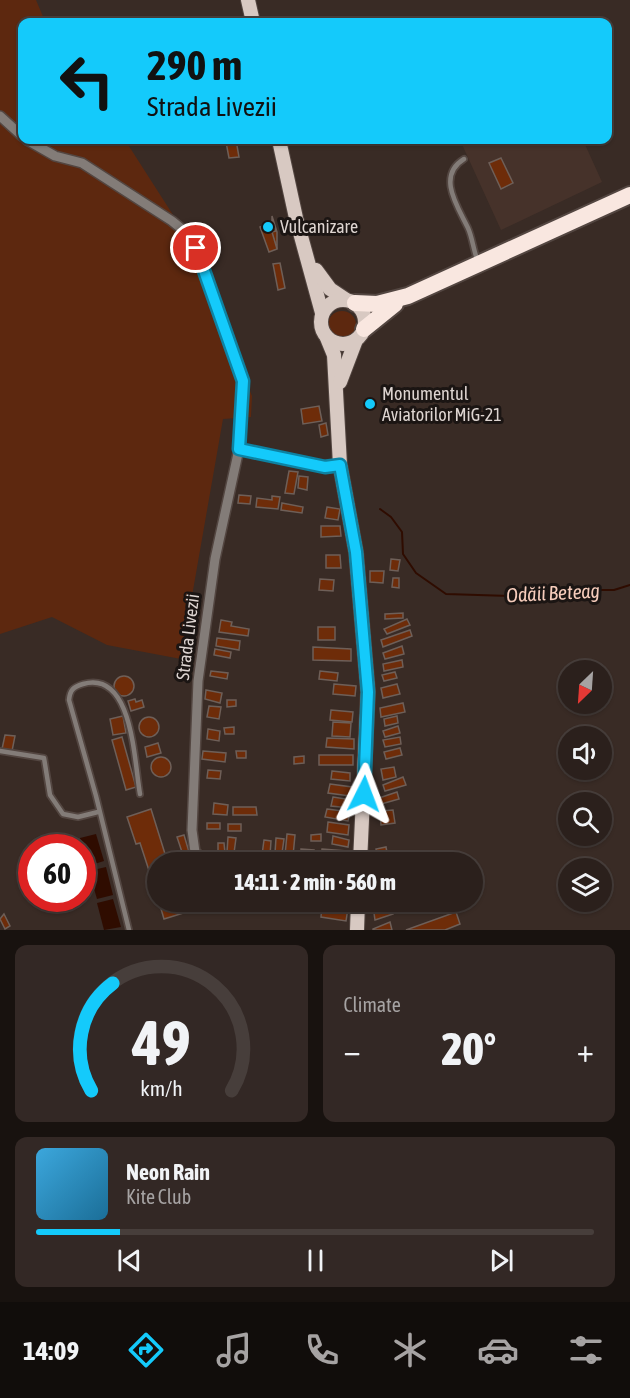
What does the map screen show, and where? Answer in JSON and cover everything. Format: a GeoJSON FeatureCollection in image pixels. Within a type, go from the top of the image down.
{"type":"FeatureCollection","features":[{"type":"Feature","properties":{"kind":"highway"},"geometry":{"type":"LineString","coordinates":[[360,335],[378,315],[408,296],[592,204],[630,182]]}},
{"type":"Feature","properties":{"kind":"highway"},"geometry":{"type":"LineString","coordinates":[[472,262],[630,195]]}},
{"type":"Feature","properties":{"kind":"highway"},"geometry":{"type":"LineString","coordinates":[[472,262],[558,235],[630,204]]}},
{"type":"Feature","properties":{"kind":"highway"},"geometry":{"type":"LineString","coordinates":[[350,301],[377,304],[408,296]]}},
{"type":"Feature","properties":{"kind":"main road"},"geometry":{"type":"LineString","coordinates":[[248,0],[252,18]]}},
{"type":"Feature","properties":{"kind":"main road"},"geometry":{"type":"LineString","coordinates":[[280,144],[296,218],[309,258],[322,313],[321,326],[334,355],[340,465],[356,552],[368,692],[360,852]]}},
{"type":"Feature","properties":{"kind":"main road"},"geometry":{"type":"LineString","coordinates":[[309,258],[325,284],[364,314],[360,335],[345,365],[337,395]]}},
{"type":"Feature","properties":{"kind":"main road"},"geometry":{"type":"LineString","coordinates":[[322,313],[331,302],[350,301]]}},
{"type":"Feature","properties":{"kind":"main road"},"geometry":{"type":"LineString","coordinates":[[327,338],[341,344],[360,335]]}},
{"type":"Feature","properties":{"kind":"main road"},"geometry":{"type":"LineString","coordinates":[[357,930],[358,912]]}},
{"type":"Feature","properties":{"kind":"street"},"geometry":{"type":"LineString","coordinates":[[0,116],[18,132]]}},
{"type":"Feature","properties":{"kind":"street"},"geometry":{"type":"LineString","coordinates":[[34,144],[56,156],[82,164],[172,221],[189,235],[196,248],[241,374],[244,398],[238,435],[239,449],[325,467],[340,465]]}},
{"type":"Feature","properties":{"kind":"street","name":"Strada Livezii"},"geometry":{"type":"LineString","coordinates":[[195,852],[192,830],[198,681],[215,560],[239,449]]}},
{"type":"Feature","properties":{"kind":"lane"},"geometry":{"type":"LineString","coordinates":[[464,159],[457,163],[451,174],[449,186],[469,231],[472,262]]}},
{"type":"Feature","properties":{"kind":"lane"},"geometry":{"type":"LineString","coordinates":[[128,930],[96,796],[69,700],[70,693],[75,687],[92,681],[102,683],[114,691],[124,704],[140,794]]}},
{"type":"Feature","properties":{"kind":"lane"},"geometry":{"type":"LineString","coordinates":[[0,751],[44,758],[50,795],[63,814],[78,817],[98,812]]}},
{"type":"Feature","properties":{"kind":"shaded area"},"geometry":{"type":"Polygon","coordinates":[[[0,0],[36,0],[44,18],[18,18],[18,144],[128,144],[191,243],[252,396],[251,417],[223,419],[181,659],[107,645],[52,617],[0,634],[0,0]]]}},
{"type":"Feature","properties":{"kind":"shaded area"},"geometry":{"type":"Polygon","coordinates":[[[462,144],[585,144],[602,182],[501,230],[462,144]]]}},
{"type":"Feature","properties":{"kind":"shaded area"},"geometry":{"type":"Polygon","coordinates":[[[342,311],[352,315],[356,325],[352,335],[342,339],[332,335],[328,325],[332,315],[342,311]]]}},
{"type":"Feature","properties":{"kind":"shaded area"},"geometry":{"type":"Polygon","coordinates":[[[96,834],[104,861],[96,864],[96,834]]]}},
{"type":"Feature","properties":{"kind":"shaded area"},"geometry":{"type":"Polygon","coordinates":[[[106,867],[113,895],[97,899],[96,869],[106,867]]]}},
{"type":"Feature","properties":{"kind":"shaded area"},"geometry":{"type":"Polygon","coordinates":[[[113,899],[121,927],[104,930],[97,903],[113,899]]]}},
{"type":"Feature","properties":{"kind":"building"},"geometry":{"type":"Polygon","coordinates":[[[226,144],[237,144],[239,157],[229,158],[226,144]]]}},
{"type":"Feature","properties":{"kind":"building"},"geometry":{"type":"Polygon","coordinates":[[[501,158],[513,183],[501,189],[489,163],[501,158]]]}},
{"type":"Feature","properties":{"kind":"building"},"geometry":{"type":"Polygon","coordinates":[[[272,216],[277,232],[277,249],[272,234],[272,216]]]}},
{"type":"Feature","properties":{"kind":"building"},"geometry":{"type":"Polygon","coordinates":[[[273,223],[276,231],[272,232],[277,249],[269,252],[260,227],[273,223]]]}},
{"type":"Feature","properties":{"kind":"building"},"geometry":{"type":"Polygon","coordinates":[[[280,263],[285,288],[278,290],[273,264],[280,263]]]}},
{"type":"Feature","properties":{"kind":"building"},"geometry":{"type":"Polygon","coordinates":[[[319,406],[322,421],[303,424],[301,409],[319,406]]]}},
{"type":"Feature","properties":{"kind":"building"},"geometry":{"type":"Polygon","coordinates":[[[326,423],[328,435],[321,437],[319,425],[326,423]]]}},
{"type":"Feature","properties":{"kind":"building"},"geometry":{"type":"Polygon","coordinates":[[[289,471],[298,472],[294,494],[285,493],[289,471]]]}},
{"type":"Feature","properties":{"kind":"building"},"geometry":{"type":"Polygon","coordinates":[[[299,476],[308,477],[307,490],[298,488],[299,476]]]}},
{"type":"Feature","properties":{"kind":"building"},"geometry":{"type":"Polygon","coordinates":[[[239,495],[251,496],[250,504],[238,503],[239,495]]]}},
{"type":"Feature","properties":{"kind":"building"},"geometry":{"type":"Polygon","coordinates":[[[272,496],[280,497],[278,509],[256,507],[257,498],[272,500],[272,496]]]}},
{"type":"Feature","properties":{"kind":"building"},"geometry":{"type":"Polygon","coordinates":[[[282,503],[303,507],[302,513],[281,510],[282,503]]]}},
{"type":"Feature","properties":{"kind":"building"},"geometry":{"type":"Polygon","coordinates":[[[327,507],[340,509],[338,520],[325,518],[327,507]]]}},
{"type":"Feature","properties":{"kind":"building"},"geometry":{"type":"Polygon","coordinates":[[[321,526],[340,526],[341,536],[321,537],[321,526]]]}},
{"type":"Feature","properties":{"kind":"building"},"geometry":{"type":"Polygon","coordinates":[[[326,555],[340,555],[341,568],[326,568],[326,555]]]}},
{"type":"Feature","properties":{"kind":"building"},"geometry":{"type":"Polygon","coordinates":[[[391,559],[400,560],[398,571],[390,570],[391,559]]]}},
{"type":"Feature","properties":{"kind":"building"},"geometry":{"type":"Polygon","coordinates":[[[370,571],[384,571],[383,583],[370,582],[370,571]]]}},
{"type":"Feature","properties":{"kind":"building"},"geometry":{"type":"Polygon","coordinates":[[[393,578],[399,578],[399,588],[392,587],[393,578]]]}},
{"type":"Feature","properties":{"kind":"building"},"geometry":{"type":"Polygon","coordinates":[[[320,579],[334,580],[333,591],[319,590],[320,579]]]}},
{"type":"Feature","properties":{"kind":"building"},"geometry":{"type":"Polygon","coordinates":[[[403,613],[403,618],[385,619],[385,614],[403,613]]]}},
{"type":"Feature","properties":{"kind":"building"},"geometry":{"type":"Polygon","coordinates":[[[407,619],[410,625],[387,634],[384,629],[407,619]]]}},
{"type":"Feature","properties":{"kind":"building"},"geometry":{"type":"Polygon","coordinates":[[[221,620],[232,622],[231,626],[249,629],[248,636],[219,632],[221,620]]]}},
{"type":"Feature","properties":{"kind":"building"},"geometry":{"type":"Polygon","coordinates":[[[318,627],[335,627],[335,640],[318,640],[318,627]]]}},
{"type":"Feature","properties":{"kind":"building"},"geometry":{"type":"Polygon","coordinates":[[[410,630],[412,636],[383,647],[381,640],[410,630]]]}},
{"type":"Feature","properties":{"kind":"building"},"geometry":{"type":"Polygon","coordinates":[[[217,638],[240,641],[239,650],[216,646],[217,638]]]}},
{"type":"Feature","properties":{"kind":"building"},"geometry":{"type":"Polygon","coordinates":[[[402,646],[404,654],[385,659],[383,653],[402,646]]]}},
{"type":"Feature","properties":{"kind":"building"},"geometry":{"type":"Polygon","coordinates":[[[313,647],[351,649],[351,661],[313,660],[313,647]]]}},
{"type":"Feature","properties":{"kind":"building"},"geometry":{"type":"Polygon","coordinates":[[[215,649],[231,652],[230,658],[214,655],[215,649]]]}},
{"type":"Feature","properties":{"kind":"building"},"geometry":{"type":"Polygon","coordinates":[[[402,660],[403,667],[384,671],[383,664],[402,660]]]}},
{"type":"Feature","properties":{"kind":"building"},"geometry":{"type":"Polygon","coordinates":[[[211,671],[228,673],[227,679],[210,676],[211,671]]]}},
{"type":"Feature","properties":{"kind":"building"},"geometry":{"type":"Polygon","coordinates":[[[320,671],[338,673],[337,681],[319,679],[320,671]]]}},
{"type":"Feature","properties":{"kind":"building"},"geometry":{"type":"Polygon","coordinates":[[[395,672],[397,678],[384,681],[382,675],[395,672]]]}},
{"type":"Feature","properties":{"kind":"building"},"geometry":{"type":"Polygon","coordinates":[[[124,676],[131,679],[134,686],[131,693],[124,696],[117,693],[114,686],[117,679],[124,676]]]}},
{"type":"Feature","properties":{"kind":"building"},"geometry":{"type":"Polygon","coordinates":[[[334,684],[356,686],[355,696],[333,694],[334,684]]]}},
{"type":"Feature","properties":{"kind":"building"},"geometry":{"type":"Polygon","coordinates":[[[397,684],[400,694],[383,698],[381,688],[397,684]]]}},
{"type":"Feature","properties":{"kind":"building"},"geometry":{"type":"Polygon","coordinates":[[[206,690],[222,693],[220,703],[205,699],[206,690]]]}},
{"type":"Feature","properties":{"kind":"building"},"geometry":{"type":"Polygon","coordinates":[[[135,699],[136,702],[142,700],[144,707],[131,711],[128,701],[135,699]]]}},
{"type":"Feature","properties":{"kind":"building"},"geometry":{"type":"Polygon","coordinates":[[[227,700],[236,700],[236,706],[227,707],[227,700]]]}},
{"type":"Feature","properties":{"kind":"building"},"geometry":{"type":"Polygon","coordinates":[[[403,703],[405,712],[381,717],[380,708],[403,703]]]}},
{"type":"Feature","properties":{"kind":"building"},"geometry":{"type":"Polygon","coordinates":[[[209,706],[221,707],[219,719],[207,717],[209,706]]]}},
{"type":"Feature","properties":{"kind":"building"},"geometry":{"type":"Polygon","coordinates":[[[331,710],[353,712],[352,722],[330,720],[331,710]]]}},
{"type":"Feature","properties":{"kind":"building"},"geometry":{"type":"Polygon","coordinates":[[[123,716],[126,733],[113,735],[110,719],[123,716]]]}},
{"type":"Feature","properties":{"kind":"building"},"geometry":{"type":"Polygon","coordinates":[[[397,716],[398,723],[385,726],[384,719],[397,716]]]}},
{"type":"Feature","properties":{"kind":"building"},"geometry":{"type":"Polygon","coordinates":[[[149,717],[156,720],[159,727],[156,734],[149,737],[142,734],[139,727],[142,720],[149,717]]]}},
{"type":"Feature","properties":{"kind":"building"},"geometry":{"type":"Polygon","coordinates":[[[333,722],[351,723],[350,737],[332,736],[333,722]]]}},
{"type":"Feature","properties":{"kind":"building"},"geometry":{"type":"Polygon","coordinates":[[[398,726],[400,733],[385,737],[383,731],[398,726]]]}},
{"type":"Feature","properties":{"kind":"building"},"geometry":{"type":"Polygon","coordinates":[[[234,727],[234,734],[225,734],[224,728],[234,727]]]}},
{"type":"Feature","properties":{"kind":"building"},"geometry":{"type":"Polygon","coordinates":[[[208,729],[220,731],[219,741],[207,739],[208,729]]]}},
{"type":"Feature","properties":{"kind":"building"},"geometry":{"type":"Polygon","coordinates":[[[5,735],[15,736],[12,751],[2,749],[5,735]]]}},
{"type":"Feature","properties":{"kind":"building"},"geometry":{"type":"Polygon","coordinates":[[[122,737],[136,787],[126,790],[112,740],[122,737]]]}},
{"type":"Feature","properties":{"kind":"building"},"geometry":{"type":"Polygon","coordinates":[[[400,737],[401,744],[385,747],[383,740],[400,737]]]}},
{"type":"Feature","properties":{"kind":"building"},"geometry":{"type":"Polygon","coordinates":[[[327,738],[354,739],[354,749],[326,747],[327,738]]]}},
{"type":"Feature","properties":{"kind":"building"},"geometry":{"type":"Polygon","coordinates":[[[158,743],[161,753],[147,757],[145,747],[158,743]]]}},
{"type":"Feature","properties":{"kind":"building"},"geometry":{"type":"Polygon","coordinates":[[[400,748],[402,755],[386,759],[384,752],[400,748]]]}},
{"type":"Feature","properties":{"kind":"building"},"geometry":{"type":"Polygon","coordinates":[[[203,751],[226,753],[225,762],[202,759],[203,751]]]}},
{"type":"Feature","properties":{"kind":"building"},"geometry":{"type":"Polygon","coordinates":[[[236,751],[246,751],[246,758],[237,758],[236,751]]]}},
{"type":"Feature","properties":{"kind":"building"},"geometry":{"type":"Polygon","coordinates":[[[319,755],[353,755],[353,765],[319,765],[319,755]]]}},
{"type":"Feature","properties":{"kind":"building"},"geometry":{"type":"Polygon","coordinates":[[[304,756],[304,763],[294,764],[294,757],[304,756]]]}},
{"type":"Feature","properties":{"kind":"building"},"geometry":{"type":"Polygon","coordinates":[[[161,757],[168,760],[171,767],[168,774],[161,777],[154,774],[151,767],[154,760],[161,757]]]}},
{"type":"Feature","properties":{"kind":"building"},"geometry":{"type":"Polygon","coordinates":[[[394,767],[396,777],[383,780],[381,769],[394,767]]]}},
{"type":"Feature","properties":{"kind":"building"},"geometry":{"type":"Polygon","coordinates":[[[208,770],[221,771],[220,779],[207,778],[208,770]]]}},
{"type":"Feature","properties":{"kind":"building"},"geometry":{"type":"Polygon","coordinates":[[[332,771],[350,773],[350,781],[331,779],[332,771]]]}},
{"type":"Feature","properties":{"kind":"building"},"geometry":{"type":"Polygon","coordinates":[[[403,777],[406,785],[385,791],[383,785],[403,777]]]}},
{"type":"Feature","properties":{"kind":"building"},"geometry":{"type":"Polygon","coordinates":[[[330,784],[352,787],[350,796],[328,793],[330,784]]]}},
{"type":"Feature","properties":{"kind":"building"},"geometry":{"type":"Polygon","coordinates":[[[397,792],[399,799],[381,804],[379,798],[397,792]]]}},
{"type":"Feature","properties":{"kind":"building"},"geometry":{"type":"Polygon","coordinates":[[[333,797],[352,800],[350,808],[331,806],[333,797]]]}},
{"type":"Feature","properties":{"kind":"building"},"geometry":{"type":"Polygon","coordinates":[[[214,803],[228,805],[227,815],[213,814],[214,803]]]}},
{"type":"Feature","properties":{"kind":"building"},"geometry":{"type":"Polygon","coordinates":[[[233,807],[256,807],[257,815],[233,815],[233,807]]]}},
{"type":"Feature","properties":{"kind":"building"},"geometry":{"type":"Polygon","coordinates":[[[151,809],[164,852],[147,852],[147,864],[140,843],[136,844],[127,817],[151,809]]]}},
{"type":"Feature","properties":{"kind":"building"},"geometry":{"type":"Polygon","coordinates":[[[327,809],[350,812],[348,821],[325,817],[327,809]]]}},
{"type":"Feature","properties":{"kind":"building"},"geometry":{"type":"Polygon","coordinates":[[[393,810],[395,823],[381,825],[380,811],[393,810]]]}},
{"type":"Feature","properties":{"kind":"building"},"geometry":{"type":"Polygon","coordinates":[[[328,822],[349,825],[348,835],[327,832],[328,822]]]}},
{"type":"Feature","properties":{"kind":"building"},"geometry":{"type":"Polygon","coordinates":[[[207,823],[220,823],[220,829],[207,829],[207,823]]]}},
{"type":"Feature","properties":{"kind":"building"},"geometry":{"type":"Polygon","coordinates":[[[228,824],[241,824],[241,831],[228,831],[228,824]]]}},
{"type":"Feature","properties":{"kind":"building"},"geometry":{"type":"Polygon","coordinates":[[[287,834],[295,835],[293,852],[285,852],[287,834]]]}},
{"type":"Feature","properties":{"kind":"building"},"geometry":{"type":"Polygon","coordinates":[[[321,834],[321,841],[311,841],[311,835],[321,834]]]}},
{"type":"Feature","properties":{"kind":"building"},"geometry":{"type":"Polygon","coordinates":[[[184,835],[189,852],[182,852],[177,837],[184,835]]]}},
{"type":"Feature","properties":{"kind":"building"},"geometry":{"type":"Polygon","coordinates":[[[333,836],[349,840],[348,847],[332,844],[333,836]]]}},
{"type":"Feature","properties":{"kind":"building"},"geometry":{"type":"Polygon","coordinates":[[[228,837],[236,838],[234,852],[227,852],[228,837]]]}},
{"type":"Feature","properties":{"kind":"building"},"geometry":{"type":"Polygon","coordinates":[[[276,838],[284,839],[282,852],[275,852],[276,838]]]}},
{"type":"Feature","properties":{"kind":"building"},"geometry":{"type":"Polygon","coordinates":[[[264,840],[271,841],[270,852],[262,852],[264,840]]]}},
{"type":"Feature","properties":{"kind":"building"},"geometry":{"type":"Polygon","coordinates":[[[218,843],[224,843],[225,852],[218,852],[218,843]]]}},
{"type":"Feature","properties":{"kind":"building"},"geometry":{"type":"Polygon","coordinates":[[[386,847],[387,852],[377,852],[376,849],[386,847]]]}},
{"type":"Feature","properties":{"kind":"building"},"geometry":{"type":"Polygon","coordinates":[[[301,849],[314,850],[314,852],[301,852],[301,849]]]}},
{"type":"Feature","properties":{"kind":"building"},"geometry":{"type":"Polygon","coordinates":[[[322,849],[347,851],[347,852],[322,852],[322,849]]]}},
{"type":"Feature","properties":{"kind":"building"},"geometry":{"type":"Polygon","coordinates":[[[162,912],[187,912],[164,919],[162,912]]]}},
{"type":"Feature","properties":{"kind":"building"},"geometry":{"type":"Polygon","coordinates":[[[321,912],[347,912],[346,921],[321,917],[321,912]]]}},
{"type":"Feature","properties":{"kind":"building"},"geometry":{"type":"Polygon","coordinates":[[[392,912],[393,914],[375,920],[374,913],[392,912]]]}},
{"type":"Feature","properties":{"kind":"building"},"geometry":{"type":"Polygon","coordinates":[[[456,912],[460,924],[445,930],[406,930],[456,912]]]}},
{"type":"Feature","properties":{"kind":"building"},"geometry":{"type":"Polygon","coordinates":[[[4,914],[10,926],[5,929],[0,919],[4,914]]]}},
{"type":"Feature","properties":{"kind":"building"},"geometry":{"type":"Polygon","coordinates":[[[390,922],[392,930],[373,930],[373,929],[390,922]]]}},
{"type":"Feature","properties":{"kind":"waterway","name":"Odăii Beteag"},"geometry":{"type":"LineString","coordinates":[[380,509],[391,517],[402,532],[403,554],[416,573],[446,594],[537,597],[565,590],[614,590],[630,585]]}},
{"type":"Feature","properties":{"kind":"place","name":"Vulcanizare"},"geometry":{"type":"Point","coordinates":[268,227]}},
{"type":"Feature","properties":{"kind":"place","name":"Monumentul Aviatorilor MiG-21"},"geometry":{"type":"Point","coordinates":[370,404]}},
{"type":"Feature","properties":{"kind":"route"},"geometry":{"type":"LineString","coordinates":[[196,248],[243,381],[244,398],[238,435],[239,449],[325,467],[340,465],[361,593],[368,692],[364,794]]}}]}
